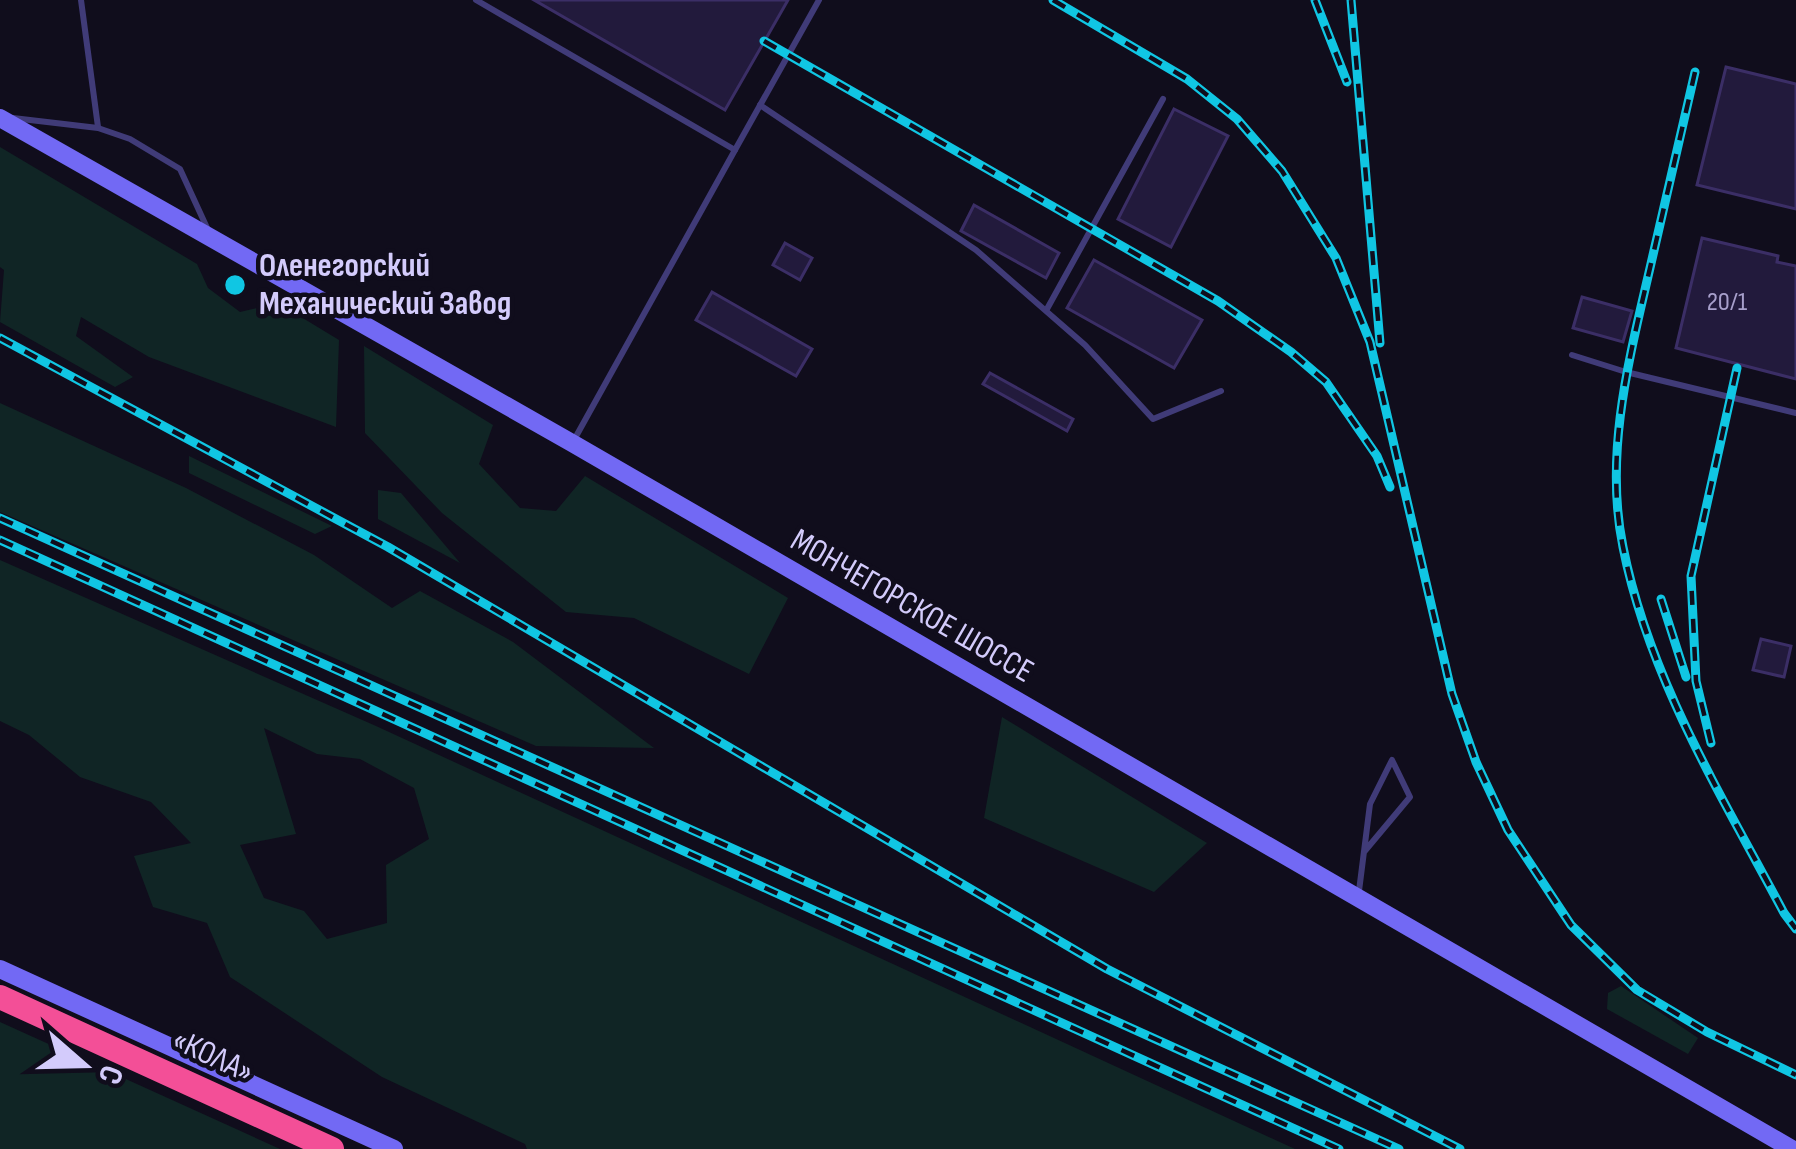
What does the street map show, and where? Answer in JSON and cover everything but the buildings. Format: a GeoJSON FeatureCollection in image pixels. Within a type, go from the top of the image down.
{"type":"FeatureCollection","features":[{"type":"Feature","properties":{"kind":"highway","name":"«КОЛА»"},"geometry":{"type":"LineString","coordinates":[[0,997],[332,1149]]}},
{"type":"Feature","properties":{"kind":"street","name":"МОНЧЕГОРСКОЕ ШОССЕ"},"geometry":{"type":"LineString","coordinates":[[0,117],[1792,1149]]}},
{"type":"Feature","properties":{"kind":"street"},"geometry":{"type":"LineString","coordinates":[[0,970],[394,1149]]}},
{"type":"Feature","properties":{"kind":"lane"},"geometry":{"type":"LineString","coordinates":[[81,0],[98,128]]}},
{"type":"Feature","properties":{"kind":"lane"},"geometry":{"type":"LineString","coordinates":[[476,0],[735,150]]}},
{"type":"Feature","properties":{"kind":"lane"},"geometry":{"type":"LineString","coordinates":[[572,443],[819,0]]}},
{"type":"Feature","properties":{"kind":"lane"},"geometry":{"type":"LineString","coordinates":[[1047,309],[1163,99]]}},
{"type":"Feature","properties":{"kind":"lane"},"geometry":{"type":"LineString","coordinates":[[760,105],[976,250],[1047,309],[1153,419],[1221,391]]}},
{"type":"Feature","properties":{"kind":"lane"},"geometry":{"type":"LineString","coordinates":[[0,117],[98,128],[130,139],[180,169],[212,238]]}},
{"type":"Feature","properties":{"kind":"lane"},"geometry":{"type":"LineString","coordinates":[[1573,355],[1796,413]]}},
{"type":"Feature","properties":{"kind":"lane"},"geometry":{"type":"LineString","coordinates":[[1358,900],[1364,852],[1370,804],[1392,760],[1410,797],[1364,852]]}},
{"type":"Feature","properties":{"kind":"green space"},"geometry":{"type":"Polygon","coordinates":[[[0,147],[197,264],[208,288],[240,312],[278,303],[339,340],[336,427],[149,357],[81,317],[76,336],[133,377],[115,387],[0,322],[4,270],[0,267],[0,147]]]}},
{"type":"Feature","properties":{"kind":"green space"},"geometry":{"type":"Polygon","coordinates":[[[364,346],[493,425],[479,464],[520,508],[556,511],[585,476],[788,598],[749,674],[634,618],[566,612],[442,513],[365,433],[364,346]]]}},
{"type":"Feature","properties":{"kind":"green space"},"geometry":{"type":"Polygon","coordinates":[[[0,403],[186,488],[314,555],[392,608],[420,591],[513,642],[654,748],[536,746],[0,512],[0,403]]]}},
{"type":"Feature","properties":{"kind":"green space"},"geometry":{"type":"Polygon","coordinates":[[[189,456],[332,526],[315,534],[189,473],[189,456]]]}},
{"type":"Feature","properties":{"kind":"green space"},"geometry":{"type":"Polygon","coordinates":[[[378,490],[401,493],[460,563],[378,519],[378,490]]]}},
{"type":"Feature","properties":{"kind":"green space"},"geometry":{"type":"Polygon","coordinates":[[[0,560],[376,726],[1295,1149],[527,1149],[382,1077],[230,977],[207,923],[153,907],[134,856],[191,843],[151,802],[80,777],[29,735],[0,721],[0,560]],[[264,728],[296,834],[240,845],[264,898],[304,911],[327,939],[387,923],[386,865],[429,839],[414,788],[360,759],[317,754],[264,728]]]}},
{"type":"Feature","properties":{"kind":"green space"},"geometry":{"type":"Polygon","coordinates":[[[1002,717],[1207,843],[1154,892],[984,818],[1002,717]]]}},
{"type":"Feature","properties":{"kind":"green space"},"geometry":{"type":"Polygon","coordinates":[[[1621,986],[1698,1038],[1688,1054],[1607,1009],[1608,993],[1621,986]]]}},
{"type":"Feature","properties":{"kind":"green space"},"geometry":{"type":"Polygon","coordinates":[[[0,1022],[280,1149],[0,1149],[0,1022]]]}},
{"type":"Feature","properties":{"kind":"railway"},"geometry":{"type":"LineString","coordinates":[[1053,0],[1187,79],[1237,119],[1282,171],[1336,258],[1370,342],[1452,694],[1476,762],[1508,830],[1571,925],[1637,990],[1707,1032],[1796,1075]]}},
{"type":"Feature","properties":{"kind":"railway"},"geometry":{"type":"LineString","coordinates":[[1315,0],[1347,82]]}},
{"type":"Feature","properties":{"kind":"railway"},"geometry":{"type":"LineString","coordinates":[[1351,0],[1380,343]]}},
{"type":"Feature","properties":{"kind":"railway"},"geometry":{"type":"LineString","coordinates":[[764,41],[1218,301],[1291,352],[1326,382],[1377,456],[1390,487]]}},
{"type":"Feature","properties":{"kind":"railway"},"geometry":{"type":"LineString","coordinates":[[1695,72],[1627,372],[1618,442],[1618,512],[1635,596],[1669,690],[1713,781],[1796,929]]}},
{"type":"Feature","properties":{"kind":"railway"},"geometry":{"type":"LineString","coordinates":[[0,338],[388,547],[1107,969],[1460,1149]]}},
{"type":"Feature","properties":{"kind":"railway"},"geometry":{"type":"LineString","coordinates":[[1711,743],[1696,681],[1691,576],[1737,368]]}},
{"type":"Feature","properties":{"kind":"railway"},"geometry":{"type":"LineString","coordinates":[[0,518],[1399,1149]]}},
{"type":"Feature","properties":{"kind":"railway"},"geometry":{"type":"LineString","coordinates":[[0,540],[1339,1149]]}},
{"type":"Feature","properties":{"kind":"railway"},"geometry":{"type":"LineString","coordinates":[[1661,599],[1686,677]]}},
{"type":"Feature","properties":{"kind":"place","name":"Оленегорский Механический Завод"},"geometry":{"type":"Point","coordinates":[235,285]}}]}
